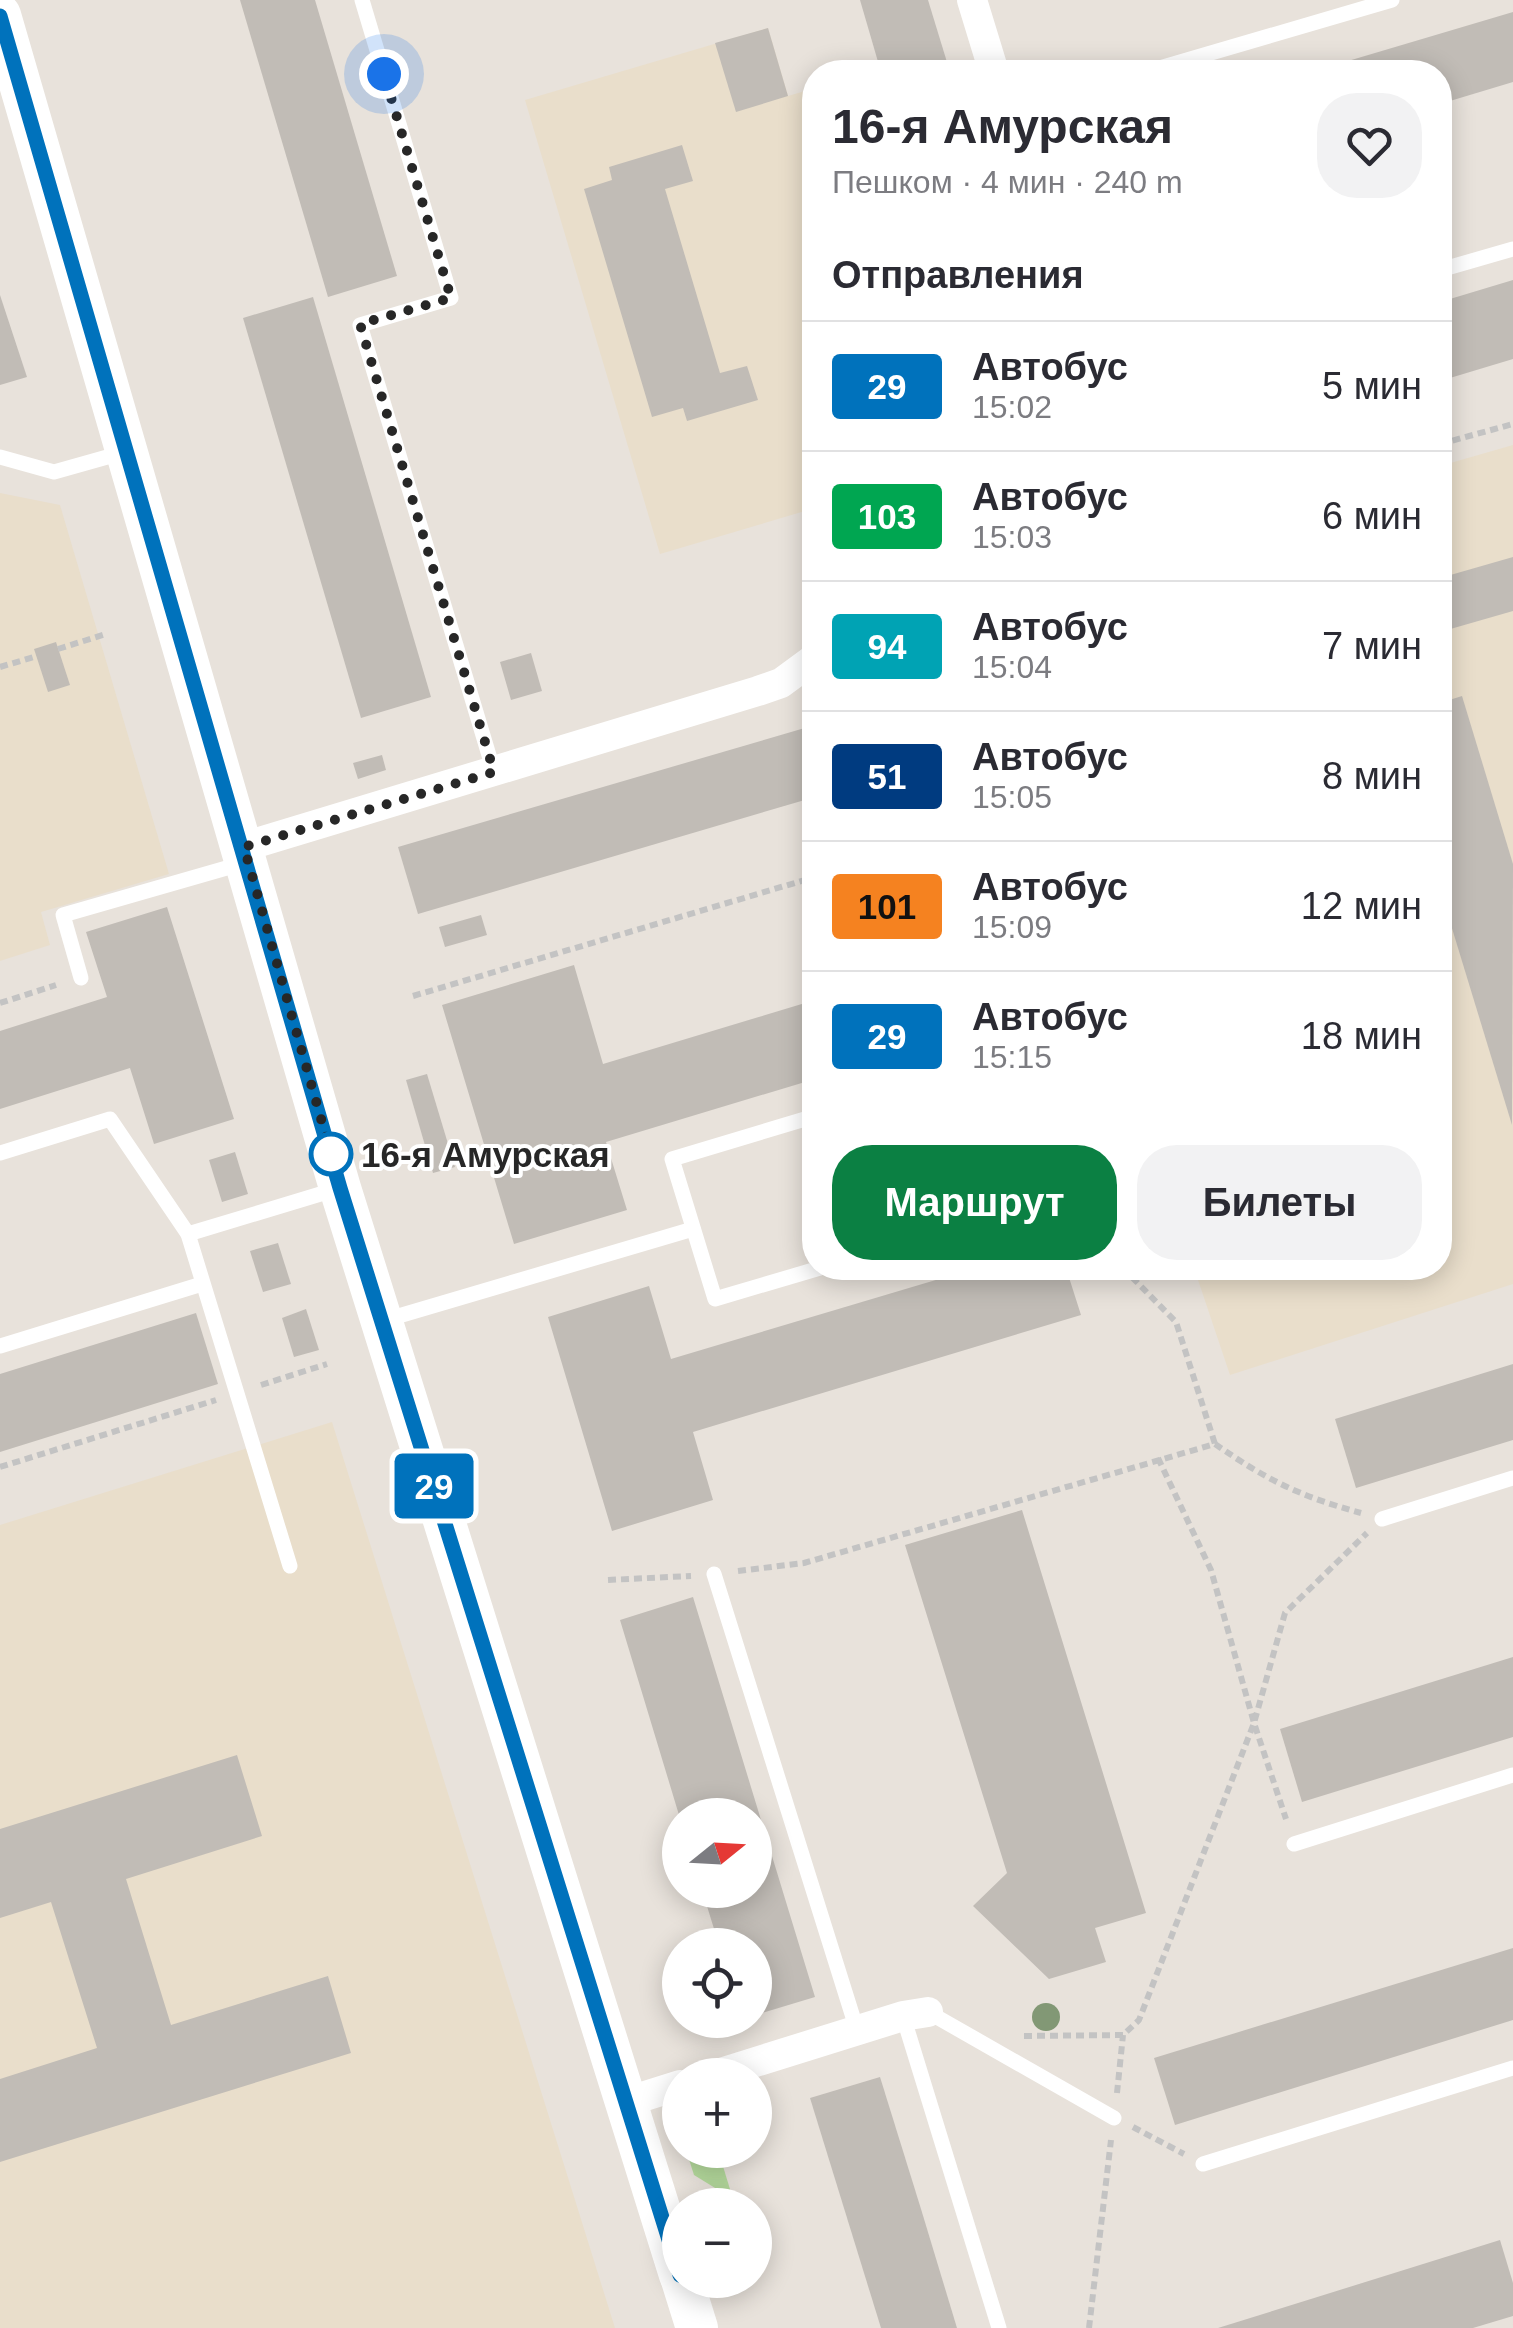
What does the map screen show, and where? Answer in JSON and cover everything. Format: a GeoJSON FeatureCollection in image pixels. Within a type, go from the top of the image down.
{"type":"FeatureCollection","features":[{"type":"Feature","properties":{"kind":"main road"},"geometry":{"type":"LineString","coordinates":[[0,15],[340,1188],[662,2217]]}},
{"type":"Feature","properties":{"kind":"main road"},"geometry":{"type":"LineString","coordinates":[[687,2298],[696,2328]]}},
{"type":"Feature","properties":{"kind":"street"},"geometry":{"type":"LineString","coordinates":[[972,0],[990,60]]}},
{"type":"Feature","properties":{"kind":"street"},"geometry":{"type":"LineString","coordinates":[[246,854],[494,772],[758,692],[802,670]]}},
{"type":"Feature","properties":{"kind":"street"},"geometry":{"type":"LineString","coordinates":[[768,2058],[916,2014]]}},
{"type":"Feature","properties":{"kind":"street"},"geometry":{"type":"LineString","coordinates":[[626,2102],[662,2091]]}},
{"type":"Feature","properties":{"kind":"lane"},"geometry":{"type":"LineString","coordinates":[[362,0],[451,298],[360,324],[494,772]]}},
{"type":"Feature","properties":{"kind":"lane"},"geometry":{"type":"LineString","coordinates":[[1187,60],[1392,0]]}},
{"type":"Feature","properties":{"kind":"lane"},"geometry":{"type":"LineString","coordinates":[[1452,267],[1513,249]]}},
{"type":"Feature","properties":{"kind":"lane"},"geometry":{"type":"LineString","coordinates":[[0,457],[54,472],[125,452]]}},
{"type":"Feature","properties":{"kind":"lane"},"geometry":{"type":"LineString","coordinates":[[81,978],[63,915],[246,854]]}},
{"type":"Feature","properties":{"kind":"lane"},"geometry":{"type":"LineString","coordinates":[[0,1153],[110,1119],[188,1234],[290,1566]]}},
{"type":"Feature","properties":{"kind":"lane"},"geometry":{"type":"LineString","coordinates":[[802,1120],[672,1160],[714,1299],[802,1273]]}},
{"type":"Feature","properties":{"kind":"lane"},"geometry":{"type":"LineString","coordinates":[[188,1234],[340,1188]]}},
{"type":"Feature","properties":{"kind":"lane"},"geometry":{"type":"LineString","coordinates":[[382,1321],[693,1229]]}},
{"type":"Feature","properties":{"kind":"lane"},"geometry":{"type":"LineString","coordinates":[[0,1346],[202,1284]]}},
{"type":"Feature","properties":{"kind":"lane"},"geometry":{"type":"LineString","coordinates":[[1382,1518],[1513,1478]]}},
{"type":"Feature","properties":{"kind":"lane"},"geometry":{"type":"LineString","coordinates":[[714,1574],[856,2030]]}},
{"type":"Feature","properties":{"kind":"lane"},"geometry":{"type":"LineString","coordinates":[[1294,1844],[1513,1775]]}},
{"type":"Feature","properties":{"kind":"lane"},"geometry":{"type":"LineString","coordinates":[[916,2014],[1114,2118]]}},
{"type":"Feature","properties":{"kind":"lane"},"geometry":{"type":"LineString","coordinates":[[916,2014],[999,2328]]}},
{"type":"Feature","properties":{"kind":"lane"},"geometry":{"type":"LineString","coordinates":[[1202,2164],[1513,2068]]}},
{"type":"Feature","properties":{"kind":"path"},"geometry":{"type":"LineString","coordinates":[[1452,441],[1513,424]]}},
{"type":"Feature","properties":{"kind":"path"},"geometry":{"type":"LineString","coordinates":[[58,649],[106,634]]}},
{"type":"Feature","properties":{"kind":"path"},"geometry":{"type":"LineString","coordinates":[[0,668],[36,656]]}},
{"type":"Feature","properties":{"kind":"path"},"geometry":{"type":"LineString","coordinates":[[413,996],[802,880]]}},
{"type":"Feature","properties":{"kind":"path"},"geometry":{"type":"LineString","coordinates":[[0,1003],[81,978]]}},
{"type":"Feature","properties":{"kind":"path"},"geometry":{"type":"LineString","coordinates":[[1135,1280],[1176,1322],[1214,1444],[1267,1480],[1319,1502],[1382,1518]]}},
{"type":"Feature","properties":{"kind":"path"},"geometry":{"type":"LineString","coordinates":[[0,1467],[327,1364]]}},
{"type":"Feature","properties":{"kind":"path"},"geometry":{"type":"LineString","coordinates":[[608,1580],[714,1574],[804,1563],[1214,1444]]}},
{"type":"Feature","properties":{"kind":"path"},"geometry":{"type":"LineString","coordinates":[[1158,1458],[1212,1570],[1254,1723],[1294,1844]]}},
{"type":"Feature","properties":{"kind":"path"},"geometry":{"type":"LineString","coordinates":[[1089,2328],[1123,2035],[1139,2020],[1254,1723],[1285,1613],[1382,1518]]}},
{"type":"Feature","properties":{"kind":"path"},"geometry":{"type":"LineString","coordinates":[[1013,2036],[1123,2035]]}},
{"type":"Feature","properties":{"kind":"path"},"geometry":{"type":"LineString","coordinates":[[1114,2118],[1202,2164]]}},
{"type":"Feature","properties":{"kind":"shaded area"},"geometry":{"type":"Polygon","coordinates":[[[768,28],[788,96],[802,92],[802,512],[660,554],[525,100],[768,28]]]}},
{"type":"Feature","properties":{"kind":"shaded area"},"geometry":{"type":"Polygon","coordinates":[[[1513,445],[1513,1284],[1230,1375],[1198,1280],[1452,1280],[1452,463],[1513,445]]]}},
{"type":"Feature","properties":{"kind":"shaded area"},"geometry":{"type":"Polygon","coordinates":[[[0,493],[60,505],[169,874],[41,912],[50,945],[0,961],[0,493]]]}},
{"type":"Feature","properties":{"kind":"shaded area"},"geometry":{"type":"Polygon","coordinates":[[[332,1422],[615,2328],[0,2328],[0,1525],[332,1422]]]}},
{"type":"Feature","properties":{"kind":"green space"},"geometry":{"type":"Polygon","coordinates":[[[692,2168],[724,2168],[730,2188],[715,2188],[694,2175],[692,2168]]]}},
{"type":"Feature","properties":{"kind":"building"},"geometry":{"type":"Polygon","coordinates":[[[240,0],[315,0],[397,276],[328,297],[240,0]]]}},
{"type":"Feature","properties":{"kind":"building"},"geometry":{"type":"Polygon","coordinates":[[[860,0],[928,0],[946,60],[878,60],[860,0]]]}},
{"type":"Feature","properties":{"kind":"building"},"geometry":{"type":"Polygon","coordinates":[[[1513,12],[1513,82],[1452,100],[1452,60],[1351,60],[1513,12]]]}},
{"type":"Feature","properties":{"kind":"building"},"geometry":{"type":"Polygon","coordinates":[[[768,28],[788,96],[736,112],[715,43],[768,28]]]}},
{"type":"Feature","properties":{"kind":"building"},"geometry":{"type":"Polygon","coordinates":[[[682,145],[693,181],[665,189],[720,373],[747,366],[758,400],[687,421],[683,408],[652,417],[584,189],[612,180],[609,167],[682,145]]]}},
{"type":"Feature","properties":{"kind":"building"},"geometry":{"type":"Polygon","coordinates":[[[1513,280],[1513,359],[1452,377],[1452,298],[1513,280]]]}},
{"type":"Feature","properties":{"kind":"building"},"geometry":{"type":"Polygon","coordinates":[[[0,295],[27,377],[0,385],[0,295]]]}},
{"type":"Feature","properties":{"kind":"building"},"geometry":{"type":"Polygon","coordinates":[[[313,297],[431,697],[361,718],[243,318],[313,297]]]}},
{"type":"Feature","properties":{"kind":"building"},"geometry":{"type":"Polygon","coordinates":[[[1513,557],[1513,611],[1452,629],[1452,575],[1513,557]]]}},
{"type":"Feature","properties":{"kind":"building"},"geometry":{"type":"Polygon","coordinates":[[[56,642],[70,685],[48,692],[34,649],[56,642]]]}},
{"type":"Feature","properties":{"kind":"building"},"geometry":{"type":"Polygon","coordinates":[[[531,653],[542,691],[511,700],[500,662],[531,653]]]}},
{"type":"Feature","properties":{"kind":"building"},"geometry":{"type":"Polygon","coordinates":[[[1462,696],[1513,864],[1512,1125],[1452,928],[1452,699],[1462,696]]]}},
{"type":"Feature","properties":{"kind":"building"},"geometry":{"type":"Polygon","coordinates":[[[802,729],[802,801],[418,914],[398,847],[802,729]]]}},
{"type":"Feature","properties":{"kind":"building"},"geometry":{"type":"Polygon","coordinates":[[[382,755],[386,770],[358,779],[353,763],[382,755]]]}},
{"type":"Feature","properties":{"kind":"building"},"geometry":{"type":"Polygon","coordinates":[[[167,907],[234,1119],[154,1144],[130,1068],[0,1109],[0,1031],[107,997],[86,932],[167,907]]]}},
{"type":"Feature","properties":{"kind":"building"},"geometry":{"type":"Polygon","coordinates":[[[481,915],[487,935],[445,947],[439,927],[481,915]]]}},
{"type":"Feature","properties":{"kind":"building"},"geometry":{"type":"Polygon","coordinates":[[[574,965],[603,1064],[802,1004],[802,1083],[606,1142],[627,1210],[514,1244],[442,1005],[574,965]]]}},
{"type":"Feature","properties":{"kind":"building"},"geometry":{"type":"Polygon","coordinates":[[[427,1074],[455,1167],[433,1173],[406,1080],[427,1074]]]}},
{"type":"Feature","properties":{"kind":"building"},"geometry":{"type":"Polygon","coordinates":[[[235,1152],[248,1194],[222,1202],[209,1160],[235,1152]]]}},
{"type":"Feature","properties":{"kind":"building"},"geometry":{"type":"Polygon","coordinates":[[[278,1243],[291,1284],[263,1292],[250,1251],[278,1243]]]}},
{"type":"Feature","properties":{"kind":"building"},"geometry":{"type":"Polygon","coordinates":[[[936,1280],[1070,1280],[1081,1315],[693,1432],[713,1500],[612,1531],[548,1317],[649,1286],[671,1359],[936,1280]]]}},
{"type":"Feature","properties":{"kind":"building"},"geometry":{"type":"Polygon","coordinates":[[[306,1309],[319,1350],[294,1357],[282,1318],[306,1309]]]}},
{"type":"Feature","properties":{"kind":"building"},"geometry":{"type":"Polygon","coordinates":[[[196,1313],[218,1384],[0,1452],[0,1374],[196,1313]]]}},
{"type":"Feature","properties":{"kind":"building"},"geometry":{"type":"Polygon","coordinates":[[[1513,1364],[1513,1440],[1356,1488],[1335,1419],[1513,1364]]]}},
{"type":"Feature","properties":{"kind":"building"},"geometry":{"type":"Polygon","coordinates":[[[1022,1510],[1146,1913],[1095,1928],[1106,1962],[1049,1979],[973,1906],[1007,1873],[905,1545],[1022,1510]]]}},
{"type":"Feature","properties":{"kind":"building"},"geometry":{"type":"Polygon","coordinates":[[[693,1597],[754,1798],[674,1798],[620,1620],[693,1597]]]}},
{"type":"Feature","properties":{"kind":"building"},"geometry":{"type":"Polygon","coordinates":[[[1513,1657],[1513,1737],[1302,1802],[1280,1729],[1513,1657]]]}},
{"type":"Feature","properties":{"kind":"building"},"geometry":{"type":"Polygon","coordinates":[[[237,1755],[262,1836],[126,1879],[171,2025],[328,1976],[351,2053],[0,2162],[0,2079],[97,2048],[51,1902],[0,1918],[0,1829],[237,1755]]]}},
{"type":"Feature","properties":{"kind":"building"},"geometry":{"type":"Polygon","coordinates":[[[772,1856],[815,1997],[772,2010],[772,1928],[714,1928],[708,1908],[772,1908],[772,1856]]]}},
{"type":"Feature","properties":{"kind":"building"},"geometry":{"type":"Polygon","coordinates":[[[1513,1948],[1513,2020],[1175,2125],[1154,2058],[1513,1948]]]}},
{"type":"Feature","properties":{"kind":"building"},"geometry":{"type":"Polygon","coordinates":[[[880,2077],[957,2328],[881,2328],[810,2098],[880,2077]]]}},
{"type":"Feature","properties":{"kind":"building"},"geometry":{"type":"Polygon","coordinates":[[[1500,2240],[1513,2283],[1513,2316],[1473,2328],[1218,2328],[1500,2240]]]}},
{"type":"Feature","properties":{"kind":"bus line","name":"29"},"geometry":{"type":"LineString","coordinates":[[0,16],[340,1188],[662,2217]]}},
{"type":"Feature","properties":{"kind":"place","name":"16-я Амурская"},"geometry":{"type":"Point","coordinates":[331,1154]}},
{"type":"Feature","properties":{"kind":"route"},"geometry":{"type":"LineString","coordinates":[[331,1154],[244,847],[494,772],[360,324],[451,298],[384,74]]}}]}
